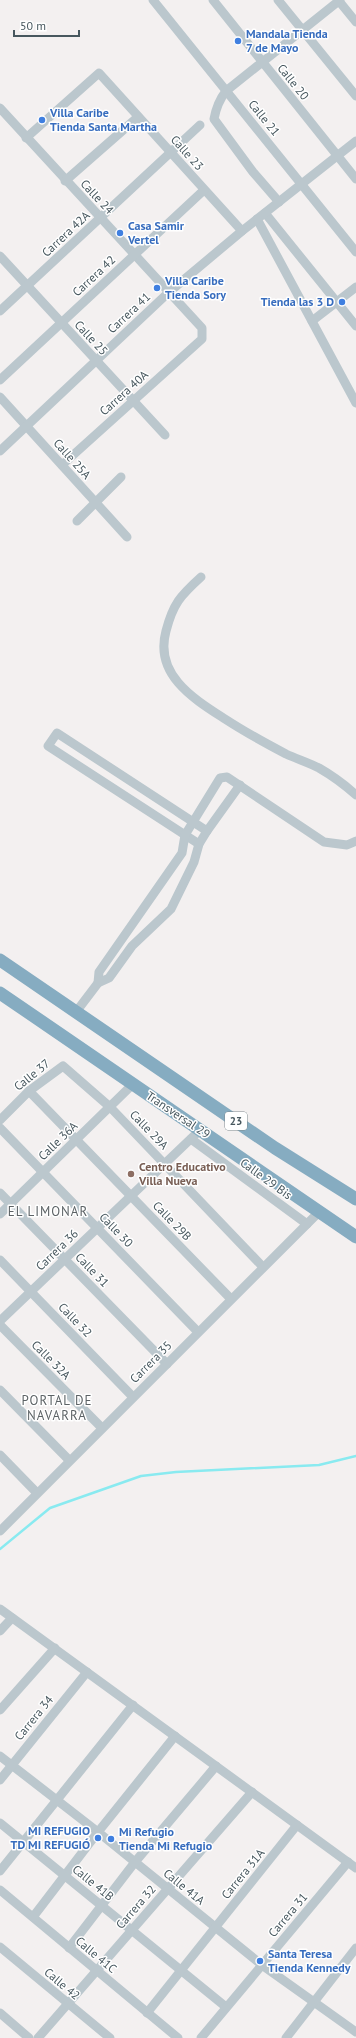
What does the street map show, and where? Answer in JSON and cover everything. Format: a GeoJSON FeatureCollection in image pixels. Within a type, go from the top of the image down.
{"type":"FeatureCollection","features":[{"type":"Feature","properties":{"kind":"highway","name":"23"},"geometry":{"type":"LineString","coordinates":[[0,960],[275,1148],[356,1199]]}},
{"type":"Feature","properties":{"kind":"highway","name":"Transversal 29"},"geometry":{"type":"LineString","coordinates":[[0,993],[132,1085],[195,1134],[320,1211],[356,1237]]}},
{"type":"Feature","properties":{"kind":"street","name":"Calle 21"},"geometry":{"type":"LineString","coordinates":[[153,0],[356,252]]}},
{"type":"Feature","properties":{"kind":"street","name":"Calle 20"},"geometry":{"type":"LineString","coordinates":[[214,0],[262,63],[356,179]]}},
{"type":"Feature","properties":{"kind":"street"},"geometry":{"type":"LineString","coordinates":[[278,0],[356,96]]}},
{"type":"Feature","properties":{"kind":"street"},"geometry":{"type":"LineString","coordinates":[[279,202],[253,172],[214,119],[219,100],[226,91],[339,0],[356,22]]}},
{"type":"Feature","properties":{"kind":"street","name":"Calle 23"},"geometry":{"type":"LineString","coordinates":[[26,138],[99,73],[242,231]]}},
{"type":"Feature","properties":{"kind":"street","name":"Calle 24"},"geometry":{"type":"LineString","coordinates":[[0,108],[100,219],[202,328],[202,339]]}},
{"type":"Feature","properties":{"kind":"street"},"geometry":{"type":"LineString","coordinates":[[66,181],[138,117]]}},
{"type":"Feature","properties":{"kind":"street","name":"Carrera 42A"},"geometry":{"type":"LineString","coordinates":[[0,311],[200,125]]}},
{"type":"Feature","properties":{"kind":"street","name":"Carrera 41"},"geometry":{"type":"LineString","coordinates":[[0,450],[168,293],[242,231],[356,141]]}},
{"type":"Feature","properties":{"kind":"street","name":"Carrera 42"},"geometry":{"type":"LineString","coordinates":[[0,380],[204,190]]}},
{"type":"Feature","properties":{"kind":"street"},"geometry":{"type":"LineString","coordinates":[[265,213],[356,326]]}},
{"type":"Feature","properties":{"kind":"street"},"geometry":{"type":"LineString","coordinates":[[257,219],[312,321],[352,387],[356,403]]}},
{"type":"Feature","properties":{"kind":"street","name":"Calle 25"},"geometry":{"type":"LineString","coordinates":[[0,256],[165,435]]}},
{"type":"Feature","properties":{"kind":"street"},"geometry":{"type":"LineString","coordinates":[[312,321],[356,287]]}},
{"type":"Feature","properties":{"kind":"street","name":"Carrera 40A"},"geometry":{"type":"LineString","coordinates":[[62,465],[202,339]]}},
{"type":"Feature","properties":{"kind":"street","name":"Calle 25A"},"geometry":{"type":"LineString","coordinates":[[0,397],[127,537]]}},
{"type":"Feature","properties":{"kind":"street"},"geometry":{"type":"LineString","coordinates":[[77,521],[121,477]]}},
{"type":"Feature","properties":{"kind":"street"},"geometry":{"type":"LineString","coordinates":[[201,577],[185,592],[174,606],[168,624],[163,644],[166,661],[172,675],[188,695],[210,710],[248,734],[286,754],[319,768],[346,786],[356,795]]}},
{"type":"Feature","properties":{"kind":"street"},"geometry":{"type":"LineString","coordinates":[[199,844],[48,746],[57,733],[207,830]]}},
{"type":"Feature","properties":{"kind":"street"},"geometry":{"type":"LineString","coordinates":[[98,983],[99,972],[182,853],[185,835],[192,821],[220,778],[227,777],[240,785],[324,842],[347,845],[356,841]]}},
{"type":"Feature","properties":{"kind":"street"},"geometry":{"type":"LineString","coordinates":[[118,792],[126,778]]}},
{"type":"Feature","properties":{"kind":"street"},"geometry":{"type":"LineString","coordinates":[[76,1012],[98,983],[109,978],[132,946],[171,908],[194,862],[199,844],[207,830],[240,785]]}},
{"type":"Feature","properties":{"kind":"street","name":"Calle 37"},"geometry":{"type":"LineString","coordinates":[[0,1120],[30,1091],[63,1066]]}},
{"type":"Feature","properties":{"kind":"street","name":"Calle 29A"},"geometry":{"type":"LineString","coordinates":[[63,1066],[110,1107],[263,1268]]}},
{"type":"Feature","properties":{"kind":"street","name":"Calle 36A"},"geometry":{"type":"LineString","coordinates":[[0,1214],[132,1085]]}},
{"type":"Feature","properties":{"kind":"street","name":"Calle 29B"},"geometry":{"type":"LineString","coordinates":[[30,1091],[231,1299]]}},
{"type":"Feature","properties":{"kind":"street","name":"Calle 30"},"geometry":{"type":"LineString","coordinates":[[0,1128],[198,1332]]}},
{"type":"Feature","properties":{"kind":"street","name":"Carrera 36"},"geometry":{"type":"LineString","coordinates":[[0,1321],[195,1134]]}},
{"type":"Feature","properties":{"kind":"street","name":"Calle 29 Bis"},"geometry":{"type":"LineString","coordinates":[[195,1134],[307,1224]]}},
{"type":"Feature","properties":{"kind":"street","name":"Calle 31"},"geometry":{"type":"LineString","coordinates":[[0,1193],[167,1364]]}},
{"type":"Feature","properties":{"kind":"street","name":"Carrera 35"},"geometry":{"type":"LineString","coordinates":[[2,1525],[37,1494],[69,1460],[320,1211]]}},
{"type":"Feature","properties":{"kind":"street","name":"Calle 32"},"geometry":{"type":"LineString","coordinates":[[0,1260],[133,1397]]}},
{"type":"Feature","properties":{"kind":"street","name":"Calle 32A"},"geometry":{"type":"LineString","coordinates":[[0,1325],[102,1428]]}},
{"type":"Feature","properties":{"kind":"street"},"geometry":{"type":"LineString","coordinates":[[0,1390],[69,1460]]}},
{"type":"Feature","properties":{"kind":"street"},"geometry":{"type":"LineString","coordinates":[[0,1455],[37,1494]]}},
{"type":"Feature","properties":{"kind":"street"},"geometry":{"type":"LineString","coordinates":[[0,1609],[356,1868]]}},
{"type":"Feature","properties":{"kind":"street"},"geometry":{"type":"LineString","coordinates":[[0,1631],[12,1618]]}},
{"type":"Feature","properties":{"kind":"street"},"geometry":{"type":"LineString","coordinates":[[0,1710],[55,1648]]}},
{"type":"Feature","properties":{"kind":"street","name":"Carrera 34"},"geometry":{"type":"LineString","coordinates":[[0,1780],[87,1672]]}},
{"type":"Feature","properties":{"kind":"street"},"geometry":{"type":"LineString","coordinates":[[0,1871],[132,1705]]}},
{"type":"Feature","properties":{"kind":"street"},"geometry":{"type":"LineString","coordinates":[[33,1917],[98,1832],[175,1736]]}},
{"type":"Feature","properties":{"kind":"street","name":"Calle 41A"},"geometry":{"type":"LineString","coordinates":[[0,1756],[98,1832],[262,1965],[356,2032]]}},
{"type":"Feature","properties":{"kind":"street"},"geometry":{"type":"LineString","coordinates":[[69,1948],[135,1862],[216,1766]]}},
{"type":"Feature","properties":{"kind":"street","name":"Carrera 32"},"geometry":{"type":"LineString","coordinates":[[38,2038],[252,1792]]}},
{"type":"Feature","properties":{"kind":"street","name":"Calle 41B"},"geometry":{"type":"LineString","coordinates":[[0,1822],[64,1876],[226,2007]]}},
{"type":"Feature","properties":{"kind":"street","name":"Carrera 31A"},"geometry":{"type":"LineString","coordinates":[[147,2013],[297,1825]]}},
{"type":"Feature","properties":{"kind":"street","name":"Carrera 31"},"geometry":{"type":"LineString","coordinates":[[201,2038],[348,1862]]}},
{"type":"Feature","properties":{"kind":"street","name":"Calle 41C"},"geometry":{"type":"LineString","coordinates":[[0,1890],[178,2038]]}},
{"type":"Feature","properties":{"kind":"street","name":"Calle 42"},"geometry":{"type":"LineString","coordinates":[[0,1947],[110,2038]]}},
{"type":"Feature","properties":{"kind":"street"},"geometry":{"type":"LineString","coordinates":[[286,2038],[356,1948]]}},
{"type":"Feature","properties":{"kind":"street"},"geometry":{"type":"LineString","coordinates":[[0,2013],[29,2038]]}},
{"type":"Feature","properties":{"kind":"waterway"},"geometry":{"type":"LineString","coordinates":[[0,1549],[50,1508],[141,1476],[176,1472],[319,1465],[356,1456]]}},
{"type":"Feature","properties":{"kind":"place","name":"Mandala Tienda 7 de Mayo"},"geometry":{"type":"Point","coordinates":[238,41]}},
{"type":"Feature","properties":{"kind":"place","name":"Villa Caribe Tienda Santa Martha"},"geometry":{"type":"Point","coordinates":[42,120]}},
{"type":"Feature","properties":{"kind":"place","name":"Casa Samir Vertel"},"geometry":{"type":"Point","coordinates":[120,233]}},
{"type":"Feature","properties":{"kind":"place","name":"Villa Caribe Tienda Sory"},"geometry":{"type":"Point","coordinates":[157,288]}},
{"type":"Feature","properties":{"kind":"place","name":"Tienda las 3 D"},"geometry":{"type":"Point","coordinates":[342,302]}},
{"type":"Feature","properties":{"kind":"place","name":"Centro Educativo Villa Nueva"},"geometry":{"type":"Point","coordinates":[131,1174]}},
{"type":"Feature","properties":{"kind":"place","name":"MI REFUGIO TD MI REFUGIÓ"},"geometry":{"type":"Point","coordinates":[98,1838]}},
{"type":"Feature","properties":{"kind":"place","name":"Mi Refugio Tienda Mi Refugio"},"geometry":{"type":"Point","coordinates":[111,1839]}},
{"type":"Feature","properties":{"kind":"place","name":"Santa Teresa Tienda Kennedy"},"geometry":{"type":"Point","coordinates":[260,1961]}},
{"type":"Feature","properties":{"kind":"district","name":"EL LIMONAR"},"geometry":{"type":"Point","coordinates":[48,1211]}},
{"type":"Feature","properties":{"kind":"district","name":"PORTAL DE NAVARRA"},"geometry":{"type":"Point","coordinates":[57,1408]}}]}
